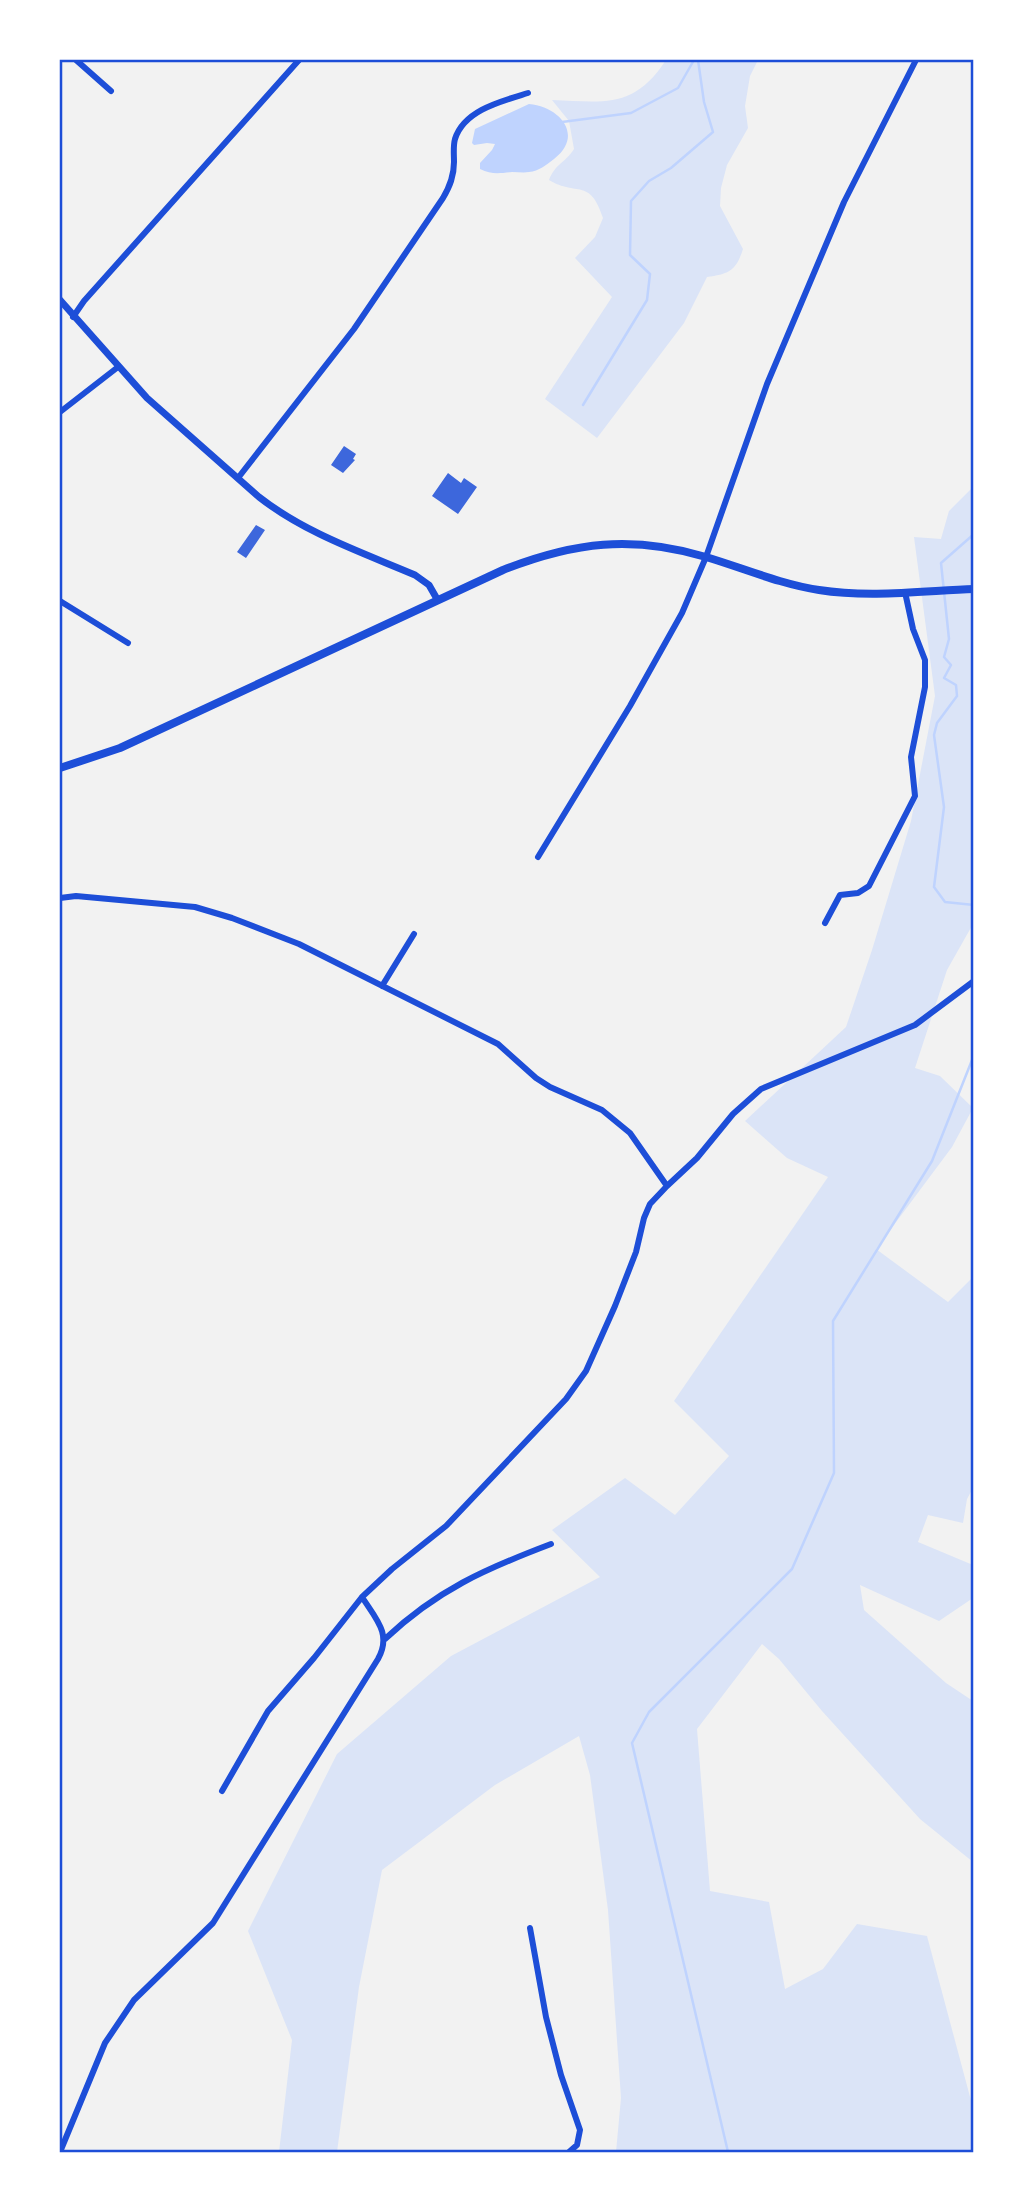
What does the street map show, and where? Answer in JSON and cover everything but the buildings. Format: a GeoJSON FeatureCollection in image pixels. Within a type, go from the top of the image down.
{"type":"FeatureCollection","features":[{"type":"Feature","properties":{"kind":"main road"},"geometry":{"type":"LineString","coordinates":[[60,768],[120,748],[503,570],[548,553],[590,544],[657,545],[818,590],[856,593],[974,589]]}},
{"type":"Feature","properties":{"kind":"street"},"geometry":{"type":"LineString","coordinates":[[76,60],[111,90]]}},
{"type":"Feature","properties":{"kind":"street"},"geometry":{"type":"LineString","coordinates":[[73,317],[83,301],[299,60]]}},
{"type":"Feature","properties":{"kind":"street"},"geometry":{"type":"LineString","coordinates":[[538,857],[682,613],[706,557],[731,481],[783,347],[844,202],[916,60]]}},
{"type":"Feature","properties":{"kind":"street"},"geometry":{"type":"LineString","coordinates":[[238,478],[354,329],[443,198],[453,181],[454,140],[462,126],[472,116],[499,102],[528,93]]}},
{"type":"Feature","properties":{"kind":"street"},"geometry":{"type":"LineString","coordinates":[[60,300],[147,398],[278,512],[310,530],[422,579],[437,599]]}},
{"type":"Feature","properties":{"kind":"street"},"geometry":{"type":"LineString","coordinates":[[60,412],[118,367]]}},
{"type":"Feature","properties":{"kind":"street"},"geometry":{"type":"LineString","coordinates":[[825,923],[840,895],[858,893],[869,886],[915,796],[911,758],[925,687],[925,660],[913,629],[905,592]]}},
{"type":"Feature","properties":{"kind":"street"},"geometry":{"type":"LineString","coordinates":[[60,601],[128,643]]}},
{"type":"Feature","properties":{"kind":"street"},"geometry":{"type":"LineString","coordinates":[[60,898],[76,896],[150,902],[212,912],[299,944],[498,1044],[543,1082],[602,1110],[630,1133],[667,1186]]}},
{"type":"Feature","properties":{"kind":"street"},"geometry":{"type":"LineString","coordinates":[[382,986],[414,934]]}},
{"type":"Feature","properties":{"kind":"street"},"geometry":{"type":"LineString","coordinates":[[222,1791],[268,1711],[362,1597],[446,1526],[566,1399],[586,1371],[615,1306],[636,1252],[650,1205],[697,1158],[733,1114],[761,1089],[915,1025],[974,981]]}},
{"type":"Feature","properties":{"kind":"street"},"geometry":{"type":"LineString","coordinates":[[385,1639],[434,1598],[491,1568],[551,1544]]}},
{"type":"Feature","properties":{"kind":"street"},"geometry":{"type":"LineString","coordinates":[[60,2152],[105,2043],[134,2000],[213,1923],[384,1650],[385,1639],[362,1597]]}},
{"type":"Feature","properties":{"kind":"street"},"geometry":{"type":"LineString","coordinates":[[530,1928],[546,2017],[561,2075],[580,2130],[577,2145],[569,2152]]}},
{"type":"Feature","properties":{"kind":"shaded area"},"geometry":{"type":"Polygon","coordinates":[[[666,60],[758,60],[750,76],[745,106],[748,128],[727,165],[721,188],[720,206],[743,249],[738,262],[731,270],[707,277],[684,323],[597,438],[545,399],[612,297],[575,258],[595,237],[603,218],[598,205],[588,192],[549,180],[554,170],[574,149],[569,121],[552,100],[603,101],[630,95],[654,76],[666,60]]]}},
{"type":"Feature","properties":{"kind":"shaded area"},"geometry":{"type":"Polygon","coordinates":[[[973,487],[973,924],[947,970],[915,1068],[940,1076],[973,1108],[952,1147],[876,1249],[948,1302],[973,1277],[973,1488],[967,1499],[963,1523],[928,1515],[918,1542],[973,1565],[973,1598],[939,1621],[860,1585],[864,1610],[946,1683],[973,1701],[973,1862],[920,1819],[822,1711],[779,1659],[762,1644],[697,1729],[710,1891],[769,1902],[785,1989],[823,1969],[857,1924],[927,1936],[973,2108],[973,2152],[616,2152],[621,2098],[608,1910],[590,1775],[579,1736],[495,1785],[382,1870],[359,1987],[337,2152],[279,2152],[292,2040],[248,1931],[337,1754],[451,1656],[600,1577],[552,1530],[625,1478],[675,1515],[729,1456],[674,1401],[828,1177],[787,1158],[745,1121],[846,1027],[911,821],[935,696],[914,537],[941,539],[949,511],[973,487]]]}},
{"type":"Feature","properties":{"kind":"water"},"geometry":{"type":"Polygon","coordinates":[[[529,104],[551,111],[565,124],[568,132],[563,150],[554,159],[533,171],[496,173],[480,169],[480,163],[495,144],[474,145],[472,143],[475,129],[529,104]]]}},
{"type":"Feature","properties":{"kind":"waterway"},"geometry":{"type":"LineString","coordinates":[[562,122],[631,113],[678,88],[694,60]]}},
{"type":"Feature","properties":{"kind":"waterway"},"geometry":{"type":"LineString","coordinates":[[583,405],[647,300],[650,274],[630,255],[631,201],[649,181],[671,168],[713,132],[704,102],[698,60]]}},
{"type":"Feature","properties":{"kind":"waterway"},"geometry":{"type":"LineString","coordinates":[[974,534],[941,563],[949,639],[944,657],[951,665],[944,678],[956,685],[957,696],[937,723],[934,735],[944,807],[934,887],[945,902],[974,905]]}},
{"type":"Feature","properties":{"kind":"waterway"},"geometry":{"type":"LineString","coordinates":[[728,2152],[632,1743],[649,1712],[792,1569],[834,1473],[833,1321],[932,1161],[974,1055]]}}]}
